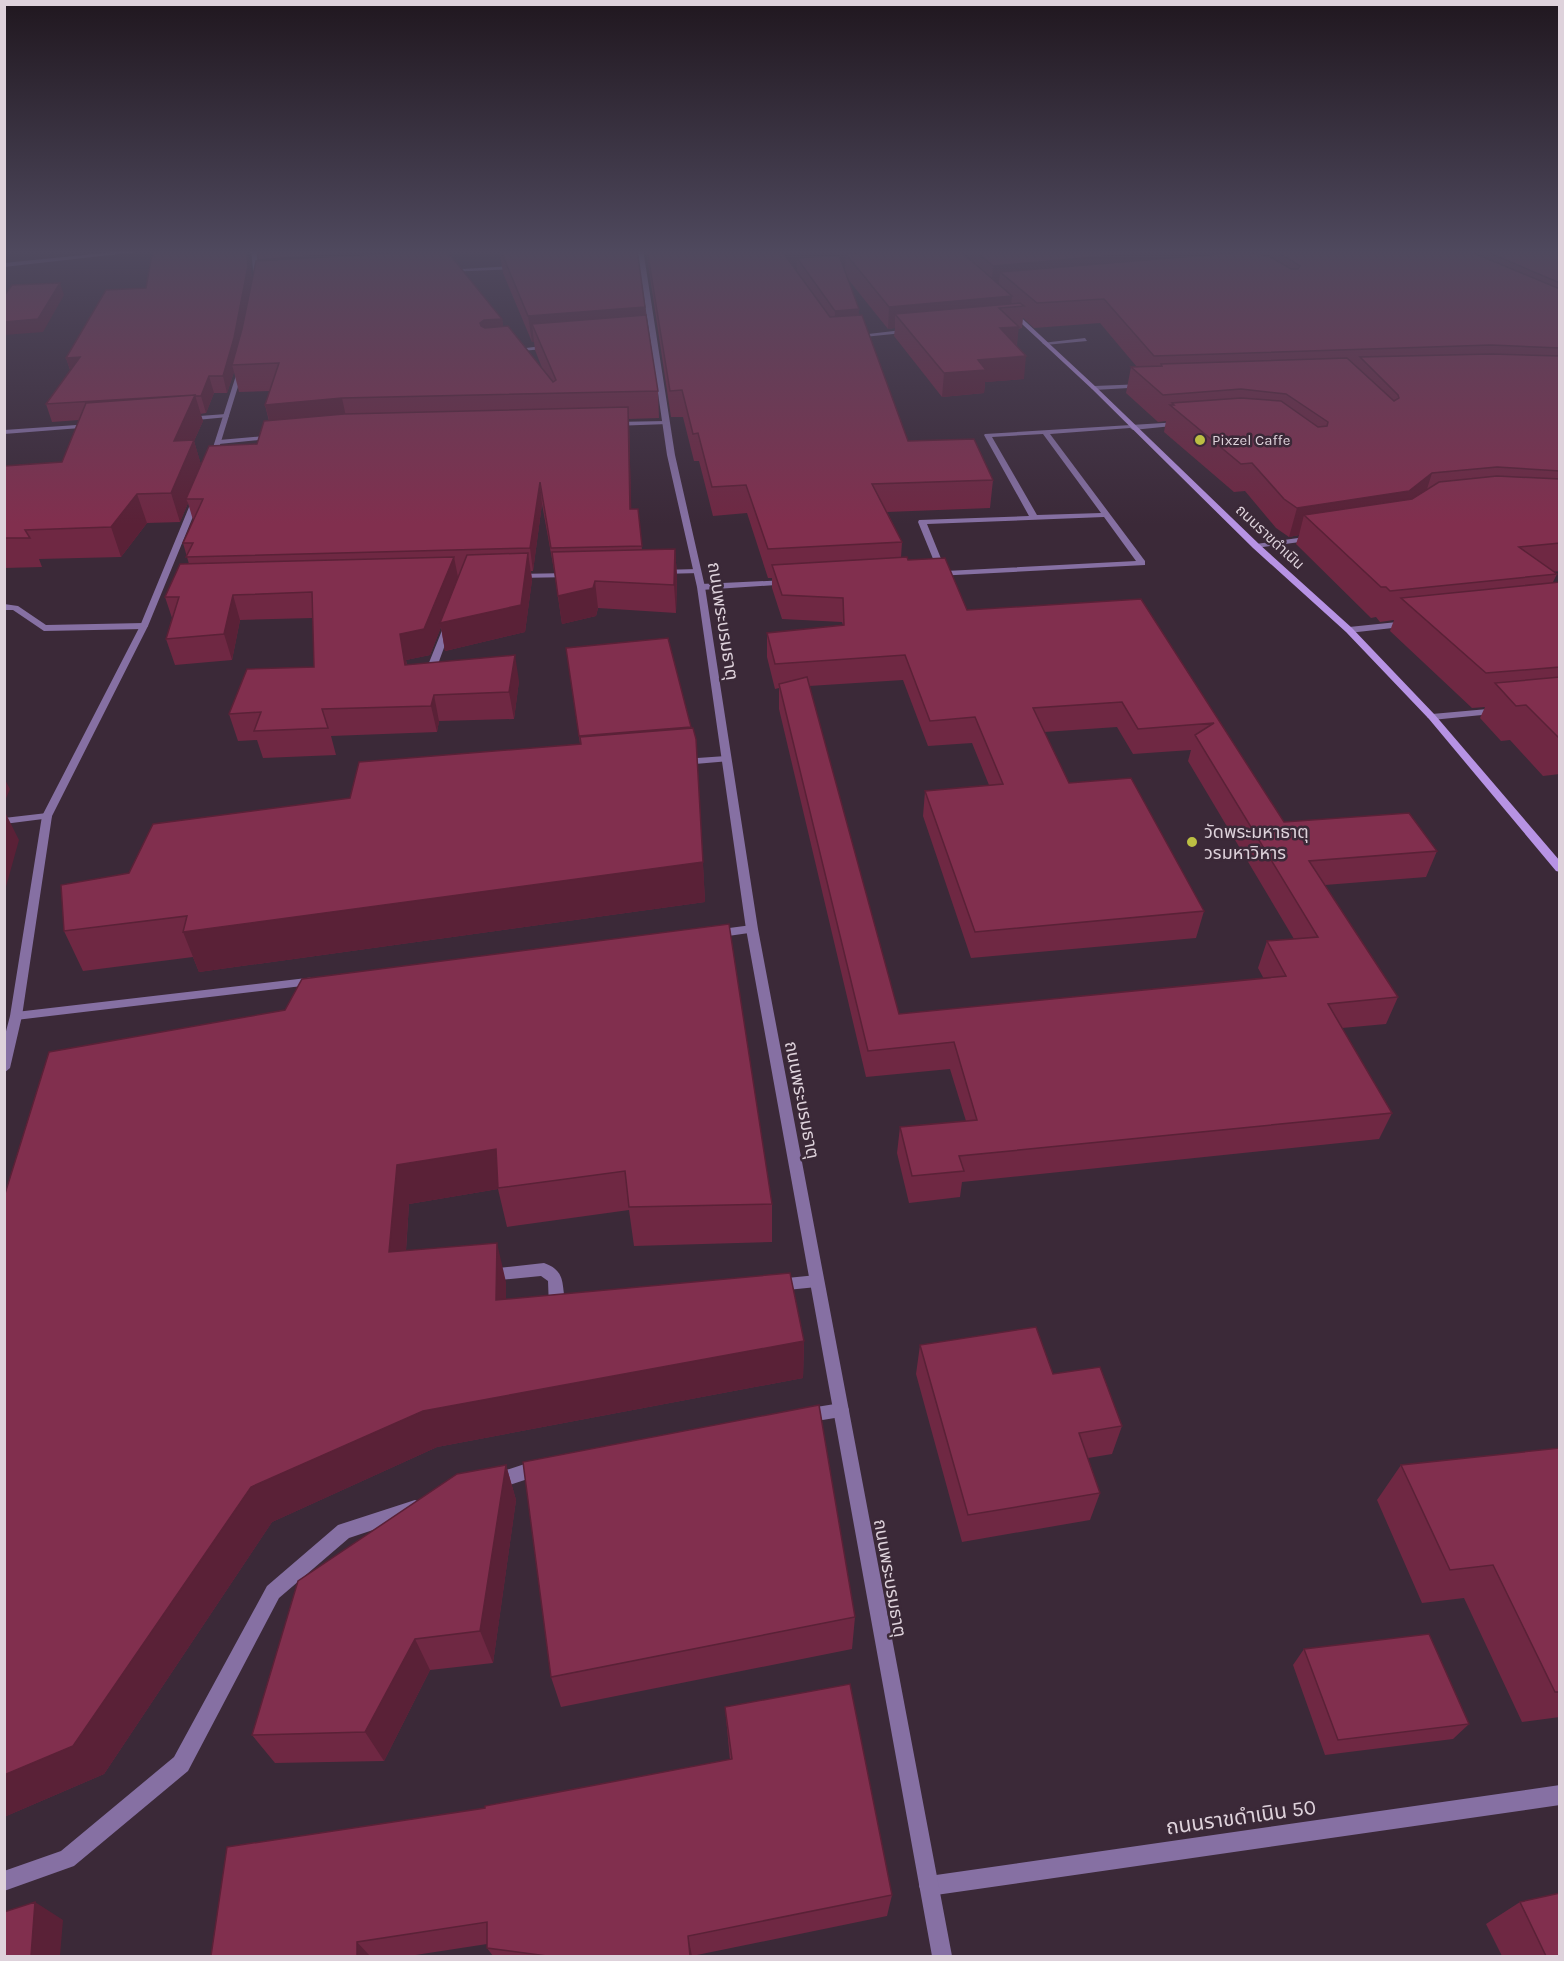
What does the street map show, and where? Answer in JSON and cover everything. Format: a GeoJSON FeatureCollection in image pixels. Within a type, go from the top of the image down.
{"type":"FeatureCollection","features":[{"type":"Feature","properties":{"kind":"main road","name":"ถนนราขดำเนิน"},"geometry":{"type":"LineString","coordinates":[[1042,341],[1256,546],[1349,630],[1432,717],[1560,869]]}},
{"type":"Feature","properties":{"kind":"street","name":"ถนนพระบรมธาตุ"},"geometry":{"type":"LineString","coordinates":[[649,341],[671,455],[701,587],[752,929],[942,1956]]}},
{"type":"Feature","properties":{"kind":"street"},"geometry":{"type":"LineString","coordinates":[[1045,343],[1078,341]]}},
{"type":"Feature","properties":{"kind":"street"},"geometry":{"type":"LineString","coordinates":[[506,350],[561,346]]}},
{"type":"Feature","properties":{"kind":"street"},"geometry":{"type":"LineString","coordinates":[[206,474],[219,442],[244,355]]}},
{"type":"Feature","properties":{"kind":"street"},"geometry":{"type":"LineString","coordinates":[[1094,388],[1153,385]]}},
{"type":"Feature","properties":{"kind":"street"},"geometry":{"type":"LineString","coordinates":[[180,419],[226,416]]}},
{"type":"Feature","properties":{"kind":"street"},"geometry":{"type":"LineString","coordinates":[[607,425],[666,423]]}},
{"type":"Feature","properties":{"kind":"street"},"geometry":{"type":"LineString","coordinates":[[1035,519],[987,435],[1190,423]]}},
{"type":"Feature","properties":{"kind":"street"},"geometry":{"type":"LineString","coordinates":[[4,432],[98,425]]}},
{"type":"Feature","properties":{"kind":"street"},"geometry":{"type":"LineString","coordinates":[[920,575],[1142,563],[1045,432]]}},
{"type":"Feature","properties":{"kind":"street"},"geometry":{"type":"LineString","coordinates":[[219,442],[289,435]]}},
{"type":"Feature","properties":{"kind":"street"},"geometry":{"type":"LineString","coordinates":[[4,1068],[10,1016],[48,816],[144,626],[201,485]]}},
{"type":"Feature","properties":{"kind":"street"},"geometry":{"type":"LineString","coordinates":[[944,573],[922,522],[1105,515]]}},
{"type":"Feature","properties":{"kind":"street"},"geometry":{"type":"LineString","coordinates":[[1256,546],[1324,536]]}},
{"type":"Feature","properties":{"kind":"street"},"geometry":{"type":"LineString","coordinates":[[652,572],[698,571]]}},
{"type":"Feature","properties":{"kind":"street"},"geometry":{"type":"LineString","coordinates":[[502,576],[583,574]]}},
{"type":"Feature","properties":{"kind":"street"},"geometry":{"type":"LineString","coordinates":[[701,587],[794,582]]}},
{"type":"Feature","properties":{"kind":"street"},"geometry":{"type":"LineString","coordinates":[[161,585],[173,585]]}},
{"type":"Feature","properties":{"kind":"street"},"geometry":{"type":"LineString","coordinates":[[4,608],[15,608],[44,627],[144,626]]}},
{"type":"Feature","properties":{"kind":"street"},"geometry":{"type":"LineString","coordinates":[[429,675],[454,610]]}},
{"type":"Feature","properties":{"kind":"street"},"geometry":{"type":"LineString","coordinates":[[1349,630],[1419,623]]}},
{"type":"Feature","properties":{"kind":"street"},"geometry":{"type":"LineString","coordinates":[[1432,717],[1513,710]]}},
{"type":"Feature","properties":{"kind":"street"},"geometry":{"type":"LineString","coordinates":[[668,763],[726,759]]}},
{"type":"Feature","properties":{"kind":"street"},"geometry":{"type":"LineString","coordinates":[[4,821],[48,816]]}},
{"type":"Feature","properties":{"kind":"street"},"geometry":{"type":"LineString","coordinates":[[704,935],[752,929]]}},
{"type":"Feature","properties":{"kind":"street"},"geometry":{"type":"LineString","coordinates":[[10,1016],[325,980]]}},
{"type":"Feature","properties":{"kind":"street"},"geometry":{"type":"LineString","coordinates":[[473,1277],[544,1269],[555,1278],[557,1308],[576,1306]]}},
{"type":"Feature","properties":{"kind":"street"},"geometry":{"type":"LineString","coordinates":[[760,1287],[818,1281]]}},
{"type":"Feature","properties":{"kind":"street"},"geometry":{"type":"LineString","coordinates":[[782,1420],[841,1410]]}},
{"type":"Feature","properties":{"kind":"street"},"geometry":{"type":"LineString","coordinates":[[480,1487],[559,1461]]}},
{"type":"Feature","properties":{"kind":"street"},"geometry":{"type":"LineString","coordinates":[[4,1881],[67,1859],[181,1764],[273,1592],[344,1532],[434,1502]]}},
{"type":"Feature","properties":{"kind":"street","name":"ถนนราขดำเนิน 50"},"geometry":{"type":"LineString","coordinates":[[929,1886],[1560,1795]]}},
{"type":"Feature","properties":{"kind":"building"},"geometry":{"type":"Polygon","coordinates":[[[76,341],[233,341],[223,376],[209,376],[201,396],[46,404],[80,357],[66,358],[76,341]]]}},
{"type":"Feature","properties":{"kind":"building"},"geometry":{"type":"Polygon","coordinates":[[[239,341],[520,341],[553,382],[556,380],[539,341],[650,341],[658,391],[342,398],[265,405],[279,363],[232,365],[239,341]]]}},
{"type":"Feature","properties":{"kind":"building"},"geometry":{"type":"Polygon","coordinates":[[[662,341],[871,341],[908,441],[974,439],[993,480],[872,484],[902,542],[768,549],[746,485],[712,487],[698,433],[693,434],[682,390],[670,391],[662,341]]]}},
{"type":"Feature","properties":{"kind":"building"},"geometry":{"type":"Polygon","coordinates":[[[917,341],[1012,341],[1026,356],[978,360],[986,370],[944,373],[917,341]]]}},
{"type":"Feature","properties":{"kind":"building"},"geometry":{"type":"Polygon","coordinates":[[[1140,341],[1560,341],[1560,348],[1491,345],[1154,356],[1140,341]]]}},
{"type":"Feature","properties":{"kind":"building"},"geometry":{"type":"Polygon","coordinates":[[[1491,354],[1560,356],[1560,471],[1497,467],[1432,473],[1409,491],[1297,508],[1284,499],[1252,463],[1241,464],[1170,405],[1241,398],[1281,401],[1318,427],[1327,426],[1328,422],[1286,394],[1241,389],[1163,395],[1131,367],[1347,358],[1394,401],[1399,398],[1398,395],[1360,357],[1491,354]]]}},
{"type":"Feature","properties":{"kind":"building"},"geometry":{"type":"Polygon","coordinates":[[[195,395],[174,441],[194,440],[171,493],[137,494],[111,527],[25,530],[30,538],[4,538],[4,466],[62,462],[86,403],[195,395]]]}},
{"type":"Feature","properties":{"kind":"building"},"geometry":{"type":"Polygon","coordinates":[[[628,407],[630,509],[638,509],[642,546],[551,548],[540,482],[530,548],[186,557],[193,543],[183,543],[203,499],[186,499],[209,446],[257,444],[264,421],[344,414],[628,407]]]}},
{"type":"Feature","properties":{"kind":"building"},"geometry":{"type":"Polygon","coordinates":[[[1497,476],[1560,479],[1560,543],[1519,547],[1557,574],[1390,591],[1386,587],[1381,587],[1304,515],[1412,499],[1439,482],[1497,476]]]}},
{"type":"Feature","properties":{"kind":"building"},"geometry":{"type":"Polygon","coordinates":[[[675,549],[674,585],[595,581],[593,588],[558,596],[552,552],[675,549]]]}},
{"type":"Feature","properties":{"kind":"building"},"geometry":{"type":"Polygon","coordinates":[[[528,553],[521,605],[440,623],[467,555],[528,553]]]}},
{"type":"Feature","properties":{"kind":"building"},"geometry":{"type":"Polygon","coordinates":[[[454,557],[424,629],[400,634],[405,665],[515,655],[509,692],[434,695],[431,706],[322,709],[328,728],[254,731],[261,712],[229,714],[247,669],[314,667],[312,592],[233,595],[224,634],[166,639],[179,597],[165,597],[180,564],[454,557]]]}},
{"type":"Feature","properties":{"kind":"building"},"geometry":{"type":"Polygon","coordinates":[[[907,557],[908,560],[945,558],[967,610],[1141,599],[1284,822],[1409,813],[1437,851],[1309,861],[1398,997],[1328,1004],[1392,1113],[959,1156],[964,1171],[912,1176],[900,1127],[977,1120],[954,1042],[868,1051],[779,684],[807,677],[899,1014],[1286,976],[1267,941],[1318,937],[1195,735],[1214,723],[1138,729],[1122,702],[1033,708],[1069,783],[1131,778],[1204,911],[975,932],[925,791],[1003,784],[975,717],[930,721],[905,655],[775,664],[767,633],[844,625],[843,598],[782,595],[772,565],[907,557]]]}},
{"type":"Feature","properties":{"kind":"building"},"geometry":{"type":"Polygon","coordinates":[[[1560,582],[1560,667],[1486,673],[1401,598],[1560,582]]]}},
{"type":"Feature","properties":{"kind":"building"},"geometry":{"type":"Polygon","coordinates":[[[668,638],[691,727],[579,736],[566,648],[668,638]]]}},
{"type":"Feature","properties":{"kind":"building"},"geometry":{"type":"Polygon","coordinates":[[[1560,677],[1560,739],[1526,705],[1516,706],[1495,683],[1560,677]]]}},
{"type":"Feature","properties":{"kind":"building"},"geometry":{"type":"Polygon","coordinates":[[[693,728],[696,739],[703,862],[183,932],[187,916],[64,931],[61,885],[129,873],[153,824],[350,798],[359,762],[581,744],[580,737],[693,728]]]}},
{"type":"Feature","properties":{"kind":"building"},"geometry":{"type":"Polygon","coordinates":[[[729,924],[772,1204],[629,1207],[625,1171],[498,1188],[496,1149],[397,1165],[389,1252],[497,1243],[496,1300],[790,1273],[804,1341],[423,1411],[251,1487],[73,1746],[4,1775],[4,1197],[49,1052],[285,1010],[302,979],[729,924]]]}},
{"type":"Feature","properties":{"kind":"building"},"geometry":{"type":"Polygon","coordinates":[[[1036,1327],[1053,1374],[1100,1367],[1122,1426],[1079,1433],[1100,1493],[968,1515],[920,1345],[1036,1327]]]}},
{"type":"Feature","properties":{"kind":"building"},"geometry":{"type":"Polygon","coordinates":[[[819,1405],[855,1617],[551,1677],[523,1462],[819,1405]]]}},
{"type":"Feature","properties":{"kind":"building"},"geometry":{"type":"Polygon","coordinates":[[[1560,1448],[1560,1692],[1555,1692],[1493,1565],[1450,1570],[1401,1465],[1560,1448]]]}},
{"type":"Feature","properties":{"kind":"building"},"geometry":{"type":"Polygon","coordinates":[[[506,1465],[480,1631],[415,1639],[365,1732],[252,1735],[298,1581],[457,1474],[506,1465]]]}},
{"type":"Feature","properties":{"kind":"building"},"geometry":{"type":"Polygon","coordinates":[[[1429,1634],[1469,1724],[1338,1740],[1304,1649],[1429,1634]]]}},
{"type":"Feature","properties":{"kind":"building"},"geometry":{"type":"Polygon","coordinates":[[[850,1684],[892,1895],[688,1936],[690,1956],[547,1956],[487,1948],[487,1922],[357,1942],[357,1956],[211,1956],[227,1847],[485,1808],[485,1806],[732,1759],[725,1707],[850,1684]]]}},
{"type":"Feature","properties":{"kind":"building"},"geometry":{"type":"Polygon","coordinates":[[[1560,1893],[1560,1956],[1546,1956],[1520,1902],[1560,1893]]]}},
{"type":"Feature","properties":{"kind":"building"},"geometry":{"type":"Polygon","coordinates":[[[35,1902],[31,1956],[4,1956],[4,1912],[35,1902]]]}},
{"type":"Feature","properties":{"kind":"place","name":"Pixzel Caffe"},"geometry":{"type":"Point","coordinates":[1200,440]}},
{"type":"Feature","properties":{"kind":"place","name":"วัดพระมหาธาตุ วรมหาวิหาร"},"geometry":{"type":"Point","coordinates":[1192,842]}}]}
